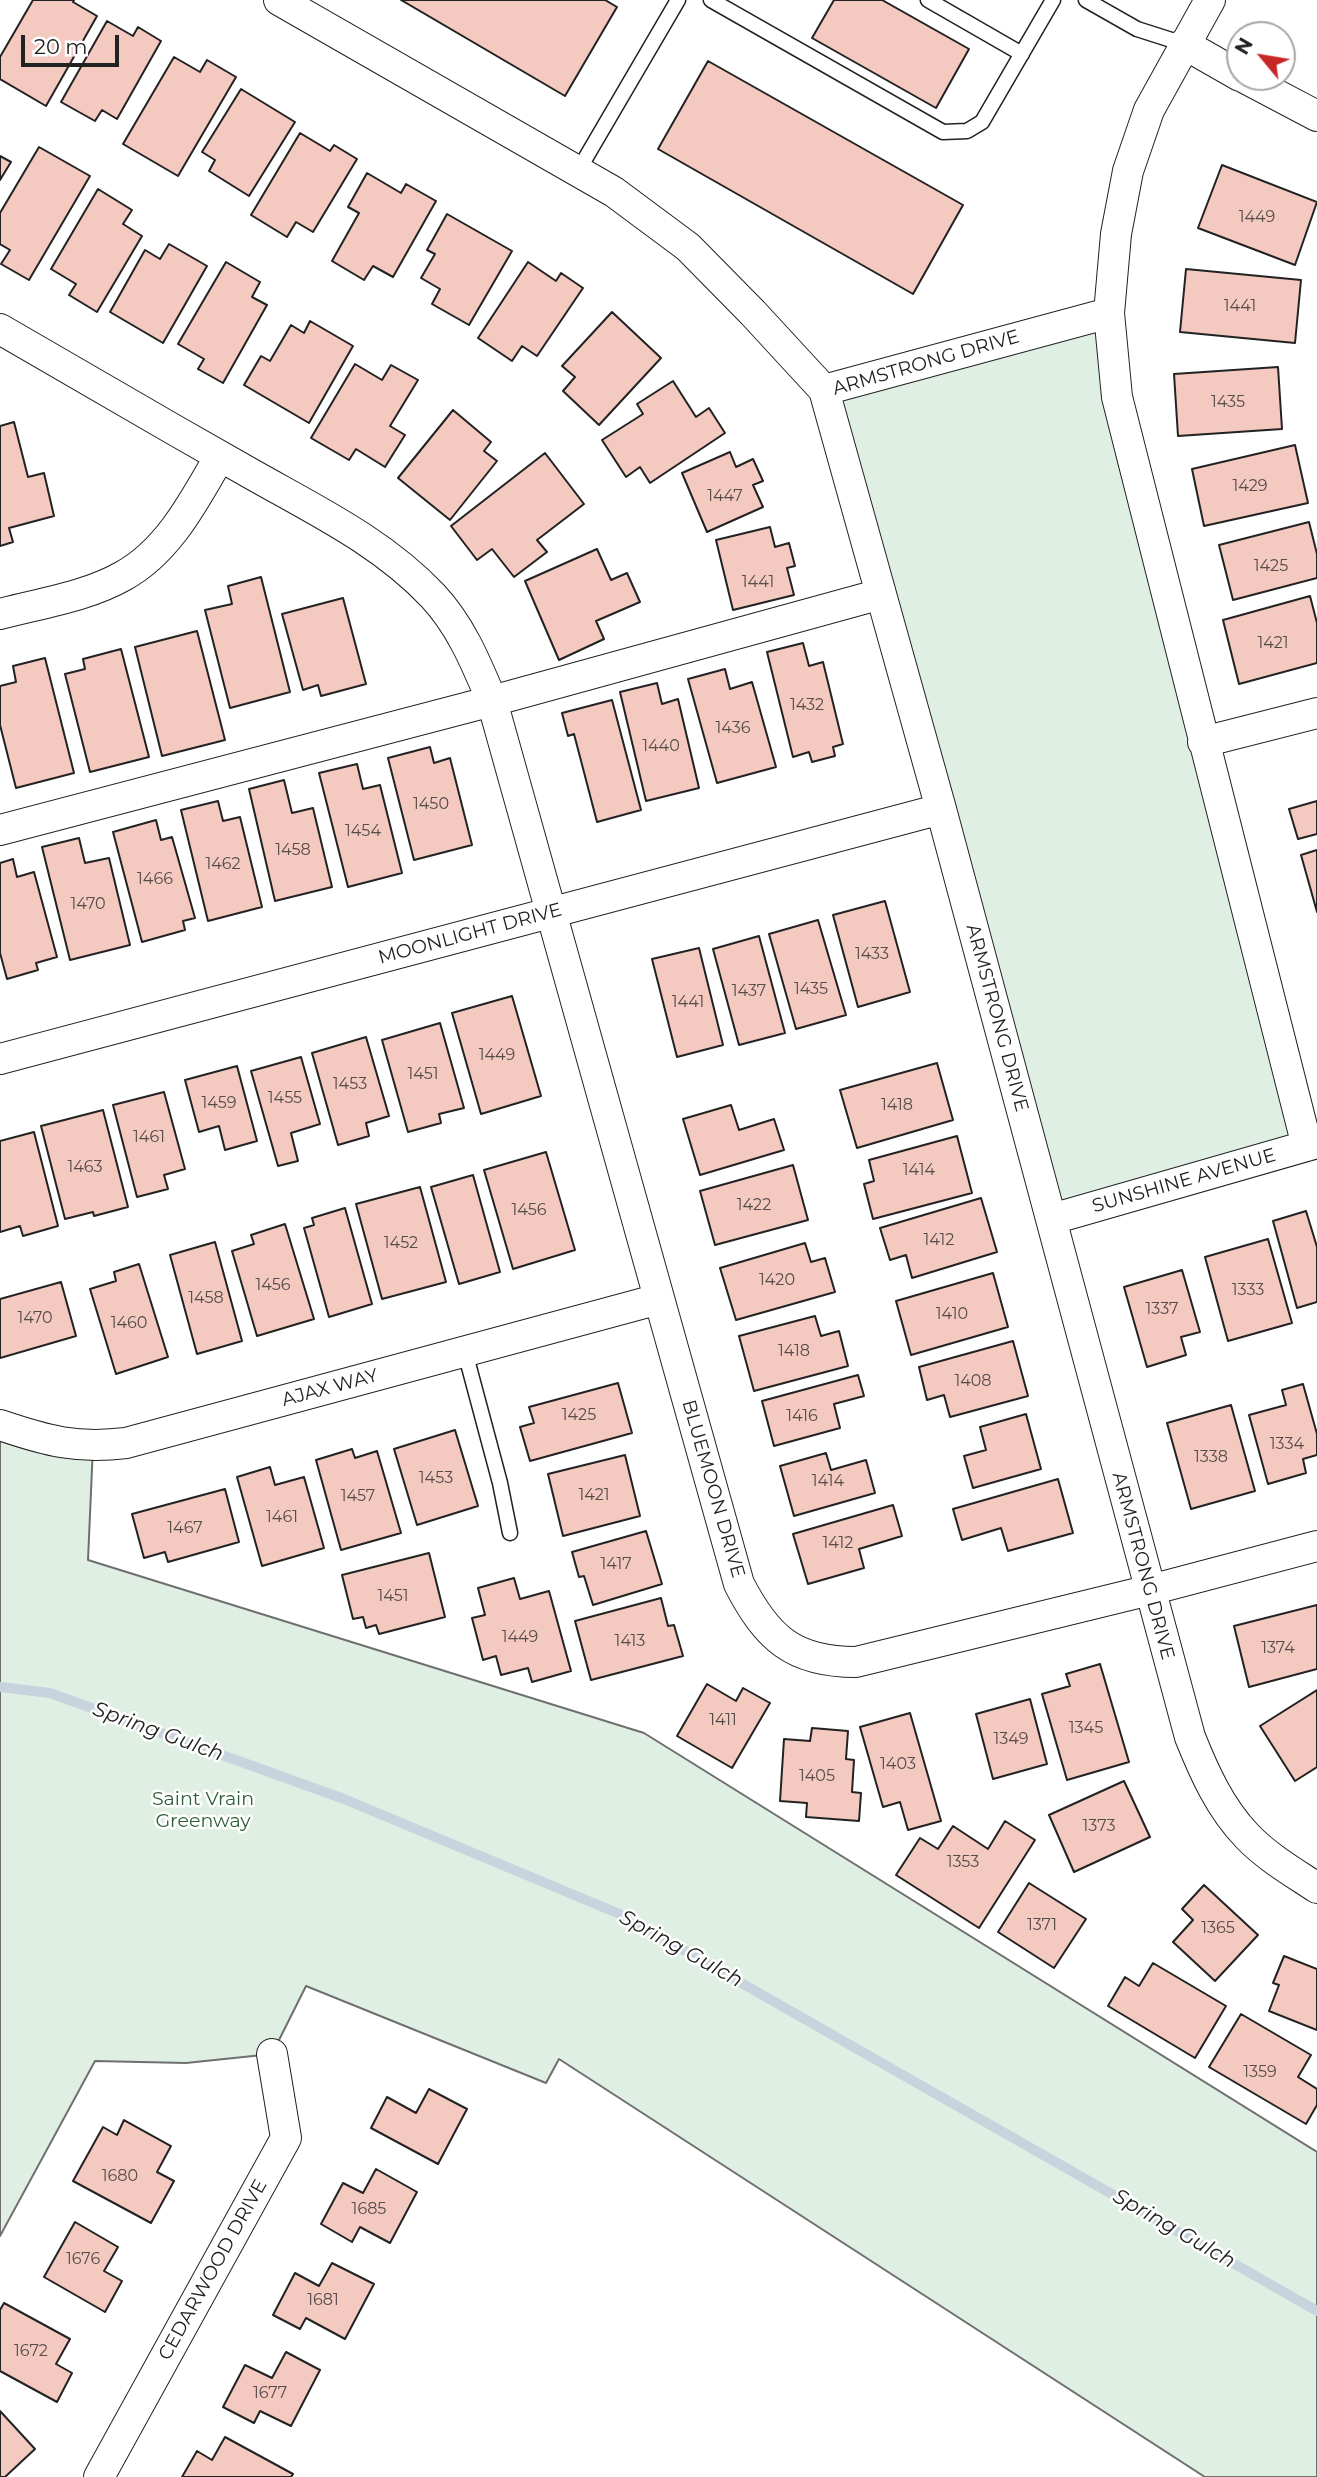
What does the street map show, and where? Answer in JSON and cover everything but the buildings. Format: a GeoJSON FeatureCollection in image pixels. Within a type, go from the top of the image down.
{"type":"FeatureCollection","features":[{"type":"Feature","properties":{"kind":"street"},"geometry":{"type":"LineString","coordinates":[[279,0],[614,192],[688,247],[824,390]]}},
{"type":"Feature","properties":{"kind":"street"},"geometry":{"type":"LineString","coordinates":[[1210,0],[1149,110],[1128,171],[1116,234],[1109,313],[1117,397],[1203,741],[1312,1144]]}},
{"type":"Feature","properties":{"kind":"street"},"geometry":{"type":"LineString","coordinates":[[1184,44],[1226,68]]}},
{"type":"Feature","properties":{"kind":"street"},"geometry":{"type":"LineString","coordinates":[[1270,91],[1317,116]]}},
{"type":"Feature","properties":{"kind":"street","name":"ARMSTRONG DRIVE"},"geometry":{"type":"LineString","coordinates":[[1109,313],[824,390],[941,809],[1190,1737],[1203,1770],[1219,1799],[1246,1835],[1262,1850],[1317,1888]]}},
{"type":"Feature","properties":{"kind":"street","name":"BLUEMOON DRIVE"},"geometry":{"type":"LineString","coordinates":[[0,330],[382,551],[409,572],[455,623],[469,647],[492,701],[739,1584],[763,1625],[777,1638],[817,1659],[856,1662],[1317,1546]]}},
{"type":"Feature","properties":{"kind":"street"},"geometry":{"type":"LineString","coordinates":[[0,614],[98,588],[125,575],[151,555],[176,528],[220,456]]}},
{"type":"Feature","properties":{"kind":"street"},"geometry":{"type":"LineString","coordinates":[[0,830],[492,701],[881,594]]}},
{"type":"Feature","properties":{"kind":"street"},"geometry":{"type":"LineString","coordinates":[[1203,741],[1317,713]]}},
{"type":"Feature","properties":{"kind":"street","name":"MOONLIGHT DRIVE"},"geometry":{"type":"LineString","coordinates":[[0,1059],[941,809]]}},
{"type":"Feature","properties":{"kind":"street","name":"SUNSHINE AVENUE"},"geometry":{"type":"LineString","coordinates":[[1052,1219],[1312,1144]]}},
{"type":"Feature","properties":{"kind":"street","name":"AJAX WAY"},"geometry":{"type":"LineString","coordinates":[[0,1425],[68,1444],[93,1446],[127,1443],[659,1299]]}},
{"type":"Feature","properties":{"kind":"street","name":"CEDARWOOD DRIVE"},"geometry":{"type":"LineString","coordinates":[[99,2477],[286,2138],[272,2054]]}},
{"type":"Feature","properties":{"kind":"lane"},"geometry":{"type":"LineString","coordinates":[[578,171],[678,0]]}},
{"type":"Feature","properties":{"kind":"lane"},"geometry":{"type":"LineString","coordinates":[[711,0],[943,132],[967,131],[982,122],[1053,0]]}},
{"type":"Feature","properties":{"kind":"lane"},"geometry":{"type":"LineString","coordinates":[[928,0],[1022,54]]}},
{"type":"Feature","properties":{"kind":"lane"},"geometry":{"type":"LineString","coordinates":[[1086,0],[1137,29],[1184,44]]}},
{"type":"Feature","properties":{"kind":"lane"},"geometry":{"type":"LineString","coordinates":[[465,1352],[500,1483],[510,1533]]}},
{"type":"Feature","properties":{"kind":"green space"},"geometry":{"type":"Polygon","coordinates":[[[1109,313],[1307,1146],[1052,1219],[824,390],[1109,313]]]}},
{"type":"Feature","properties":{"kind":"green space","name":"Saint Vrain Greenway"},"geometry":{"type":"Polygon","coordinates":[[[0,1425],[93,1446],[88,1560],[644,1733],[1317,2152],[1317,2477],[1205,2477],[559,2059],[546,2083],[306,1986],[272,2054],[186,2063],[95,2061],[0,2236],[0,1425]]]}},
{"type":"Feature","properties":{"kind":"waterway","name":"Spring Gulch"},"geometry":{"type":"LineString","coordinates":[[0,1687],[50,1693],[344,1799],[622,1915],[1317,2311]]}}]}
